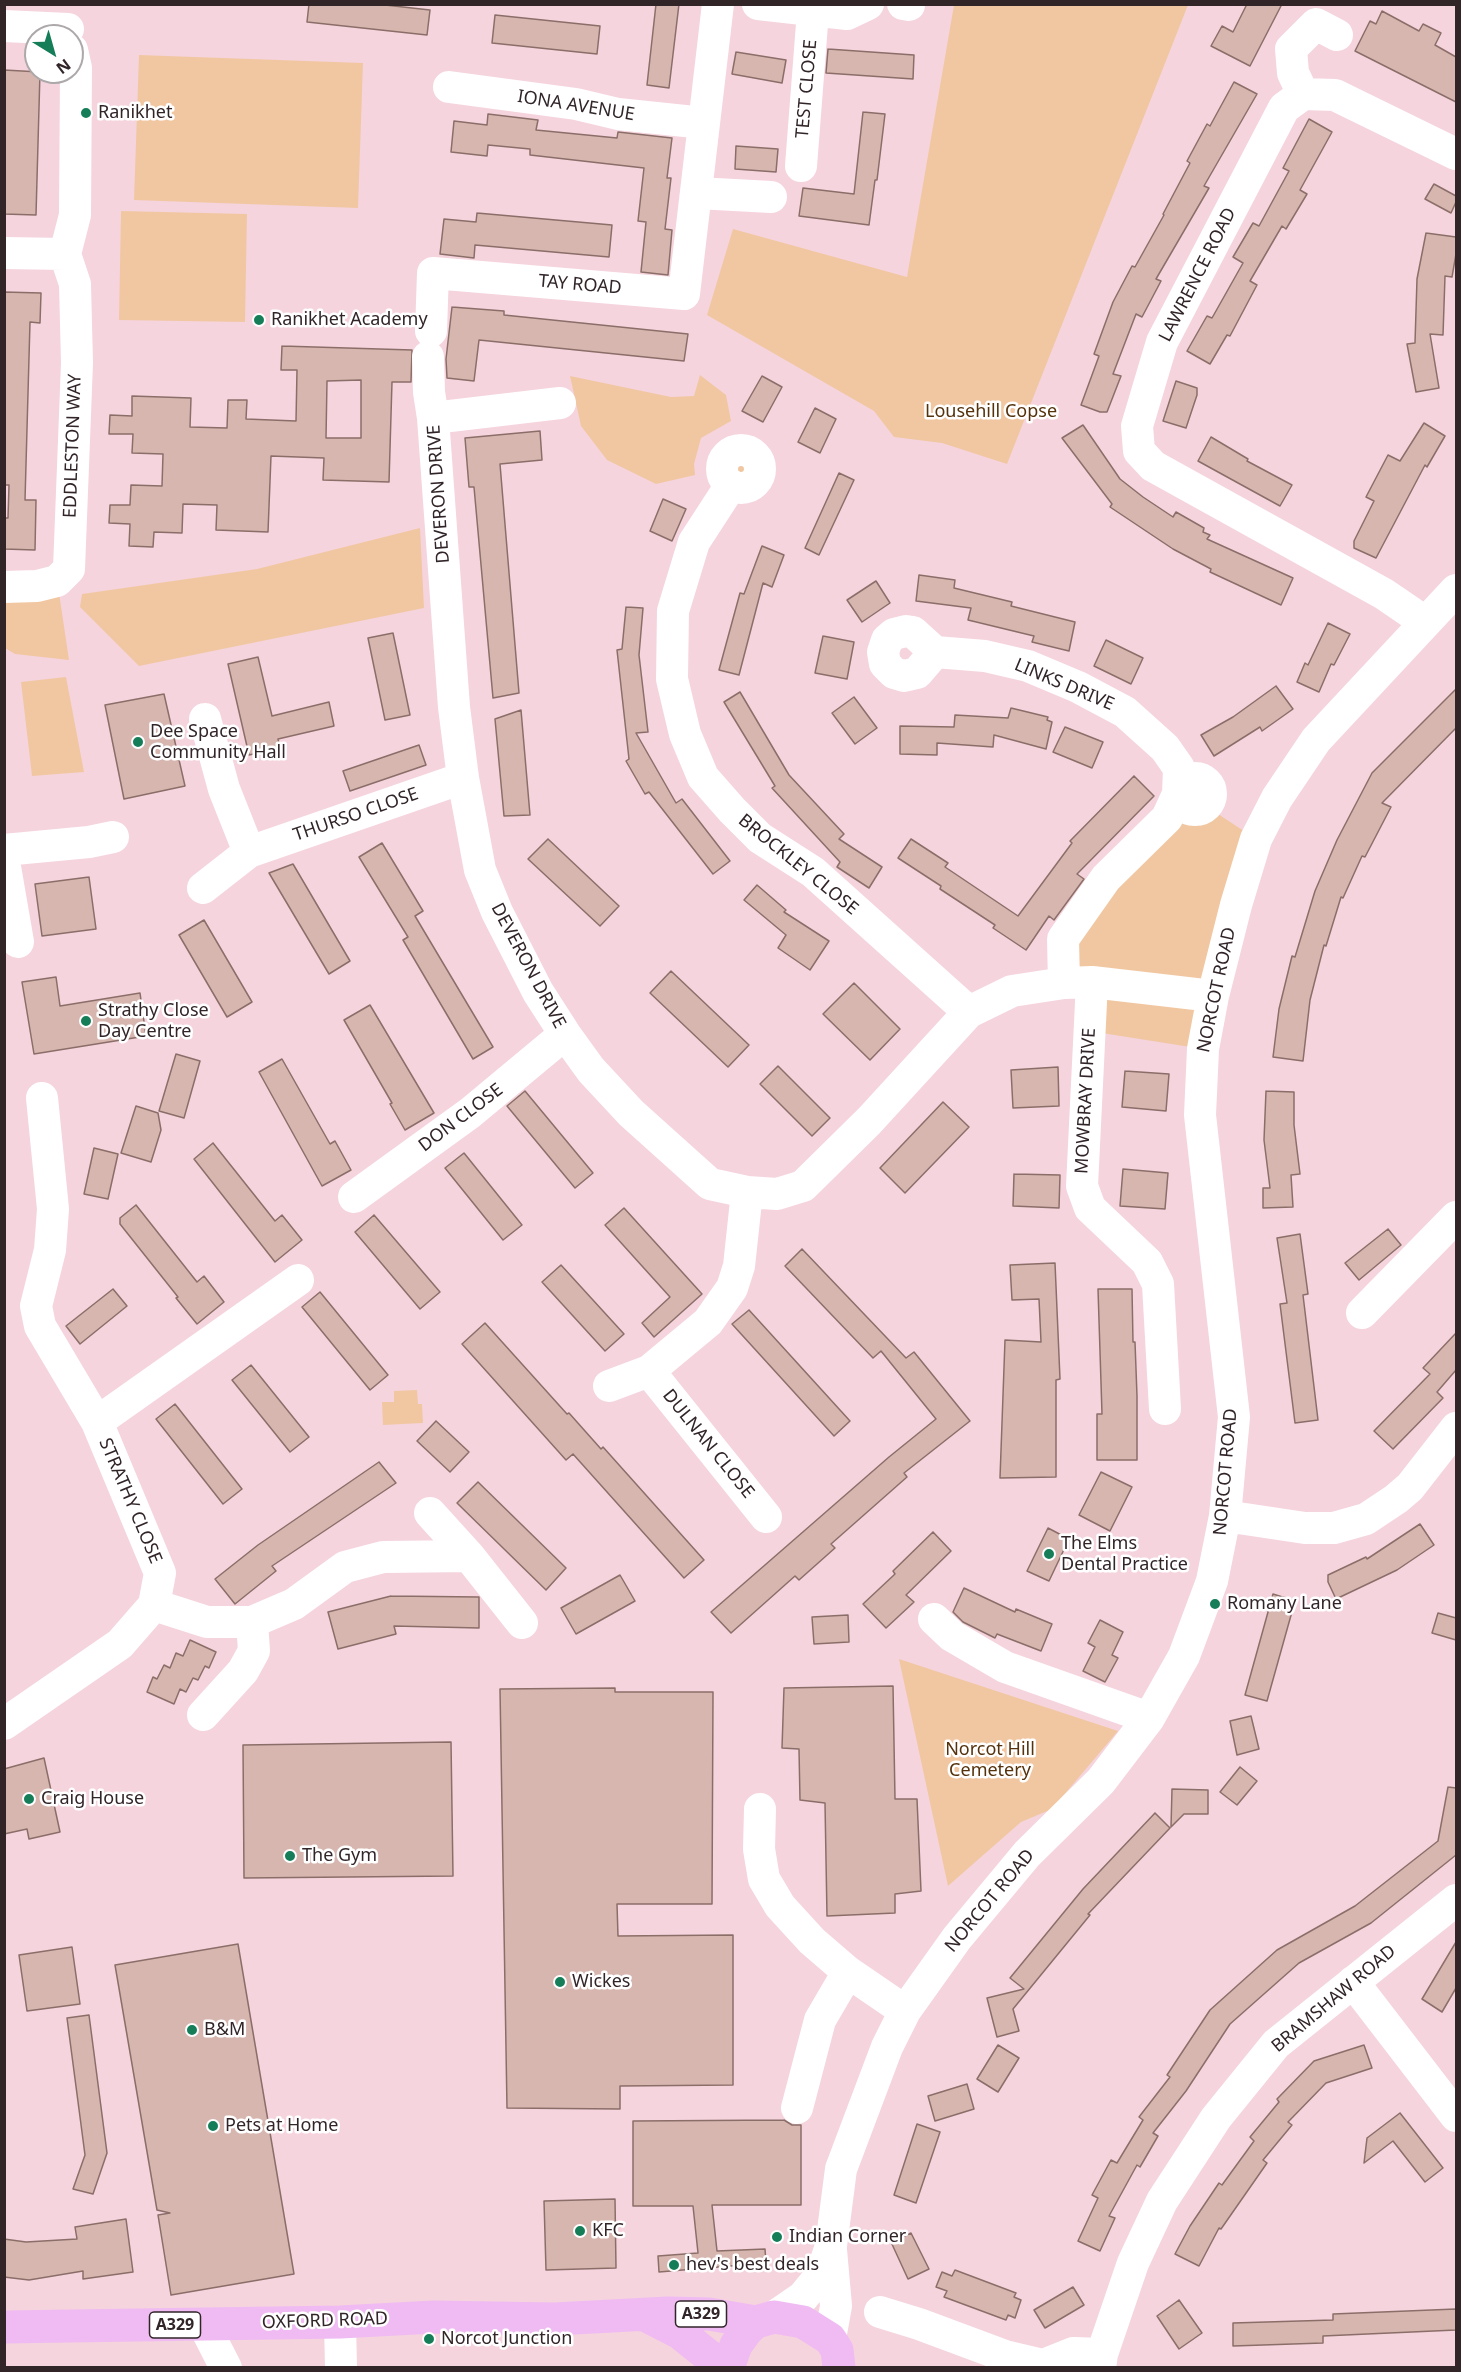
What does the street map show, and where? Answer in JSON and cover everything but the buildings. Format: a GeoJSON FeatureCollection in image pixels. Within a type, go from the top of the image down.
{"type":"FeatureCollection","features":[{"type":"Feature","properties":{"kind":"main road","name":"OXFORD ROAD"},"geometry":{"type":"LineString","coordinates":[[4,2327],[340,2322],[434,2317],[538,2319],[709,2314],[803,2322],[835,2352]]}},
{"type":"Feature","properties":{"kind":"main road","name":"OXFORD ROAD"},"geometry":{"type":"LineString","coordinates":[[645,2315],[680,2333],[719,2367]]}},
{"type":"Feature","properties":{"kind":"main road"},"geometry":{"type":"LineString","coordinates":[[728,2367],[736,2345],[747,2330],[765,2319]]}},
{"type":"Feature","properties":{"kind":"main road"},"geometry":{"type":"LineString","coordinates":[[835,2352],[865,2367]]}},
{"type":"Feature","properties":{"kind":"street","name":"TAY ROAD"},"geometry":{"type":"LineString","coordinates":[[430,344],[433,273],[684,294],[718,4]]}},
{"type":"Feature","properties":{"kind":"street"},"geometry":{"type":"LineString","coordinates":[[758,4],[847,14],[868,4]]}},
{"type":"Feature","properties":{"kind":"street"},"geometry":{"type":"LineString","coordinates":[[903,4],[909,5]]}},
{"type":"Feature","properties":{"kind":"street","name":"TEST CLOSE"},"geometry":{"type":"LineString","coordinates":[[801,166],[813,11]]}},
{"type":"Feature","properties":{"kind":"street"},"geometry":{"type":"LineString","coordinates":[[1337,35],[1317,24],[1291,49],[1293,73],[1303,94],[1335,95],[1456,154]]}},
{"type":"Feature","properties":{"kind":"street"},"geometry":{"type":"LineString","coordinates":[[4,26],[24,27]]}},
{"type":"Feature","properties":{"kind":"street"},"geometry":{"type":"LineString","coordinates":[[4,253],[65,254],[75,214],[76,84]]}},
{"type":"Feature","properties":{"kind":"street","name":"IONA AVENUE"},"geometry":{"type":"LineString","coordinates":[[449,87],[576,104],[618,114],[704,123]]}},
{"type":"Feature","properties":{"kind":"street","name":"LAWRENCE ROAD"},"geometry":{"type":"LineString","coordinates":[[1303,94],[1284,108],[1162,342],[1137,426],[1139,451],[1153,466],[1384,594],[1425,622]]}},
{"type":"Feature","properties":{"kind":"street"},"geometry":{"type":"LineString","coordinates":[[697,193],[771,197]]}},
{"type":"Feature","properties":{"kind":"street","name":"EDDLESTON WAY"},"geometry":{"type":"LineString","coordinates":[[4,587],[37,586],[57,581],[69,569],[77,363],[75,284],[65,254]]}},
{"type":"Feature","properties":{"kind":"street","name":"DEVERON DRIVE"},"geometry":{"type":"LineString","coordinates":[[430,344],[429,392],[433,418],[454,707],[463,778],[480,870],[496,912],[538,992],[565,1034],[603,1084],[687,1166],[710,1184],[747,1192],[777,1194],[802,1186],[868,1121],[962,1019]]}},
{"type":"Feature","properties":{"kind":"street"},"geometry":{"type":"LineString","coordinates":[[433,418],[560,403]]}},
{"type":"Feature","properties":{"kind":"street","name":"BROCKLEY CLOSE"},"geometry":{"type":"LineString","coordinates":[[731,485],[694,542],[673,611],[672,679],[685,734],[703,777],[760,838],[813,872],[962,1019]]}},
{"type":"Feature","properties":{"kind":"street","name":"NORCOT ROAD"},"geometry":{"type":"LineString","coordinates":[[765,2319],[803,2297],[821,2275],[831,2246],[841,2169],[887,2047],[905,2011],[957,1938],[1027,1854],[1101,1781],[1149,1718],[1185,1656],[1212,1581],[1225,1516],[1234,1417],[1200,1115],[1203,1049],[1213,996],[1236,905],[1256,839],[1277,798],[1316,740],[1456,590]]}},
{"type":"Feature","properties":{"kind":"street","name":"LINKS DRIVE"},"geometry":{"type":"LineString","coordinates":[[935,652],[985,656],[1028,666],[1078,687],[1125,712],[1165,748],[1179,768],[1178,794],[1167,818],[1106,878],[1063,939],[1078,982]]}},
{"type":"Feature","properties":{"kind":"street"},"geometry":{"type":"LineString","coordinates":[[205,719],[224,789],[249,852]]}},
{"type":"Feature","properties":{"kind":"street","name":"THURSO CLOSE"},"geometry":{"type":"LineString","coordinates":[[203,888],[249,852],[463,778]]}},
{"type":"Feature","properties":{"kind":"street"},"geometry":{"type":"LineString","coordinates":[[4,850],[89,842],[113,837]]}},
{"type":"Feature","properties":{"kind":"street"},"geometry":{"type":"LineString","coordinates":[[4,861],[18,942]]}},
{"type":"Feature","properties":{"kind":"street"},"geometry":{"type":"LineString","coordinates":[[962,1019],[1012,991],[1078,982],[1213,996]]}},
{"type":"Feature","properties":{"kind":"street","name":"MOWBRAY DRIVE"},"geometry":{"type":"LineString","coordinates":[[1078,982],[1082,1186],[1090,1208],[1146,1262],[1158,1284],[1165,1409]]}},
{"type":"Feature","properties":{"kind":"street","name":"DON CLOSE"},"geometry":{"type":"LineString","coordinates":[[354,1197],[470,1113],[565,1034]]}},
{"type":"Feature","properties":{"kind":"street","name":"STRATHY CLOSE"},"geometry":{"type":"LineString","coordinates":[[42,1098],[53,1209],[50,1250],[36,1306],[40,1326],[97,1422],[160,1573],[154,1605]]}},
{"type":"Feature","properties":{"kind":"street","name":"DULNAN CLOSE"},"geometry":{"type":"LineString","coordinates":[[609,1386],[649,1371],[708,1322],[732,1288],[739,1266],[747,1192]]}},
{"type":"Feature","properties":{"kind":"street"},"geometry":{"type":"LineString","coordinates":[[1362,1313],[1456,1217]]}},
{"type":"Feature","properties":{"kind":"street","name":"STRATHY CLOSE"},"geometry":{"type":"LineString","coordinates":[[97,1422],[298,1280]]}},
{"type":"Feature","properties":{"kind":"street","name":"DULNAN CLOSE"},"geometry":{"type":"LineString","coordinates":[[649,1371],[766,1517]]}},
{"type":"Feature","properties":{"kind":"street"},"geometry":{"type":"LineString","coordinates":[[1225,1516],[1305,1528],[1334,1528],[1366,1518],[1410,1487],[1456,1428]]}},
{"type":"Feature","properties":{"kind":"street"},"geometry":{"type":"LineString","coordinates":[[430,1513],[469,1556],[522,1623]]}},
{"type":"Feature","properties":{"kind":"street"},"geometry":{"type":"LineString","coordinates":[[4,1724],[120,1644],[154,1605],[207,1622],[252,1622],[294,1604],[345,1567],[383,1557],[469,1556]]}},
{"type":"Feature","properties":{"kind":"street"},"geometry":{"type":"LineString","coordinates":[[203,1715],[243,1671],[254,1651],[252,1622]]}},
{"type":"Feature","properties":{"kind":"street"},"geometry":{"type":"LineString","coordinates":[[942,1638],[1005,1668],[1149,1718]]}},
{"type":"Feature","properties":{"kind":"street"},"geometry":{"type":"LineString","coordinates":[[760,1809],[759,1849],[764,1879],[780,1906],[812,1941],[848,1972],[905,2011]]}},
{"type":"Feature","properties":{"kind":"street","name":"BRAMSHAW ROAD"},"geometry":{"type":"LineString","coordinates":[[1101,2361],[1137,2253],[1162,2201],[1216,2118],[1276,2044],[1456,1900]]}},
{"type":"Feature","properties":{"kind":"street"},"geometry":{"type":"LineString","coordinates":[[797,2108],[820,2020],[848,1972]]}},
{"type":"Feature","properties":{"kind":"street"},"geometry":{"type":"LineString","coordinates":[[1353,1982],[1456,2116]]}},
{"type":"Feature","properties":{"kind":"street","name":"NORCOT ROAD"},"geometry":{"type":"LineString","coordinates":[[831,2246],[837,2306],[835,2352]]}},
{"type":"Feature","properties":{"kind":"street"},"geometry":{"type":"LineString","coordinates":[[880,2312],[1005,2356],[1043,2365],[1073,2353],[1101,2361]]}},
{"type":"Feature","properties":{"kind":"street"},"geometry":{"type":"LineString","coordinates":[[340,2322],[341,2367]]}},
{"type":"Feature","properties":{"kind":"street"},"geometry":{"type":"LineString","coordinates":[[204,2325],[226,2367]]}},
{"type":"Feature","properties":{"kind":"green space","name":"Lousehill Copse"},"geometry":{"type":"Polygon","coordinates":[[[954,5],[1188,5],[1007,464],[942,443],[894,437],[874,411],[707,315],[733,229],[907,277],[954,5]]]}},
{"type":"Feature","properties":{"kind":"green space"},"geometry":{"type":"Polygon","coordinates":[[[139,55],[363,63],[358,208],[134,200],[139,55]]]}},
{"type":"Feature","properties":{"kind":"green space"},"geometry":{"type":"Polygon","coordinates":[[[121,211],[247,214],[245,322],[119,320],[121,211]]]}},
{"type":"Feature","properties":{"kind":"green space"},"geometry":{"type":"Polygon","coordinates":[[[700,375],[726,395],[731,421],[701,438],[694,464],[695,475],[656,484],[607,460],[581,426],[570,376],[671,397],[694,396],[700,375]]]}},
{"type":"Feature","properties":{"kind":"green space"},"geometry":{"type":"Polygon","coordinates":[[[742,449],[755,455],[761,468],[755,481],[742,487],[729,481],[723,468],[729,455],[742,449]]]}},
{"type":"Feature","properties":{"kind":"green space"},"geometry":{"type":"Polygon","coordinates":[[[420,528],[424,608],[139,666],[80,607],[82,594],[257,569],[420,528]]]}},
{"type":"Feature","properties":{"kind":"green space"},"geometry":{"type":"Polygon","coordinates":[[[58,586],[69,660],[15,654],[5,648],[4,597],[58,586]]]}},
{"type":"Feature","properties":{"kind":"green space"},"geometry":{"type":"Polygon","coordinates":[[[66,677],[84,772],[32,776],[21,682],[66,677]]]}},
{"type":"Feature","properties":{"kind":"green space"},"geometry":{"type":"Polygon","coordinates":[[[1196,778],[1208,784],[1211,794],[1206,806],[1256,839],[1203,1049],[1089,1031],[1092,982],[1064,983],[1063,939],[1185,780],[1196,778]]]}},
{"type":"Feature","properties":{"kind":"green space"},"geometry":{"type":"Polygon","coordinates":[[[417,1390],[418,1404],[422,1404],[423,1423],[383,1425],[382,1402],[394,1402],[394,1391],[417,1390]]]}},
{"type":"Feature","properties":{"kind":"green space","name":"Norcot Hill Cemetery"},"geometry":{"type":"Polygon","coordinates":[[[899,1659],[1118,1731],[1052,1809],[1021,1822],[948,1886],[899,1659]]]}},
{"type":"Feature","properties":{"kind":"place","name":"Ranikhet"},"geometry":{"type":"Point","coordinates":[86,113]}},
{"type":"Feature","properties":{"kind":"place","name":"Ranikhet Academy"},"geometry":{"type":"Point","coordinates":[259,320]}},
{"type":"Feature","properties":{"kind":"place","name":"Dee Space Community Hall"},"geometry":{"type":"Point","coordinates":[138,742]}},
{"type":"Feature","properties":{"kind":"place","name":"Strathy Close Day Centre"},"geometry":{"type":"Point","coordinates":[86,1021]}},
{"type":"Feature","properties":{"kind":"place","name":"The Elms Dental Practice"},"geometry":{"type":"Point","coordinates":[1049,1554]}},
{"type":"Feature","properties":{"kind":"place","name":"Romany Lane"},"geometry":{"type":"Point","coordinates":[1215,1604]}},
{"type":"Feature","properties":{"kind":"place","name":"Craig House"},"geometry":{"type":"Point","coordinates":[29,1799]}},
{"type":"Feature","properties":{"kind":"place","name":"The Gym"},"geometry":{"type":"Point","coordinates":[290,1856]}},
{"type":"Feature","properties":{"kind":"place","name":"Wickes"},"geometry":{"type":"Point","coordinates":[560,1982]}},
{"type":"Feature","properties":{"kind":"place","name":"B&M"},"geometry":{"type":"Point","coordinates":[192,2030]}},
{"type":"Feature","properties":{"kind":"place","name":"Pets at Home"},"geometry":{"type":"Point","coordinates":[213,2126]}},
{"type":"Feature","properties":{"kind":"place","name":"KFC"},"geometry":{"type":"Point","coordinates":[580,2231]}},
{"type":"Feature","properties":{"kind":"place","name":"Indian Corner"},"geometry":{"type":"Point","coordinates":[777,2237]}},
{"type":"Feature","properties":{"kind":"place","name":"hev's best deals"},"geometry":{"type":"Point","coordinates":[674,2265]}},
{"type":"Feature","properties":{"kind":"place","name":"Norcot Junction"},"geometry":{"type":"Point","coordinates":[429,2339]}}]}
